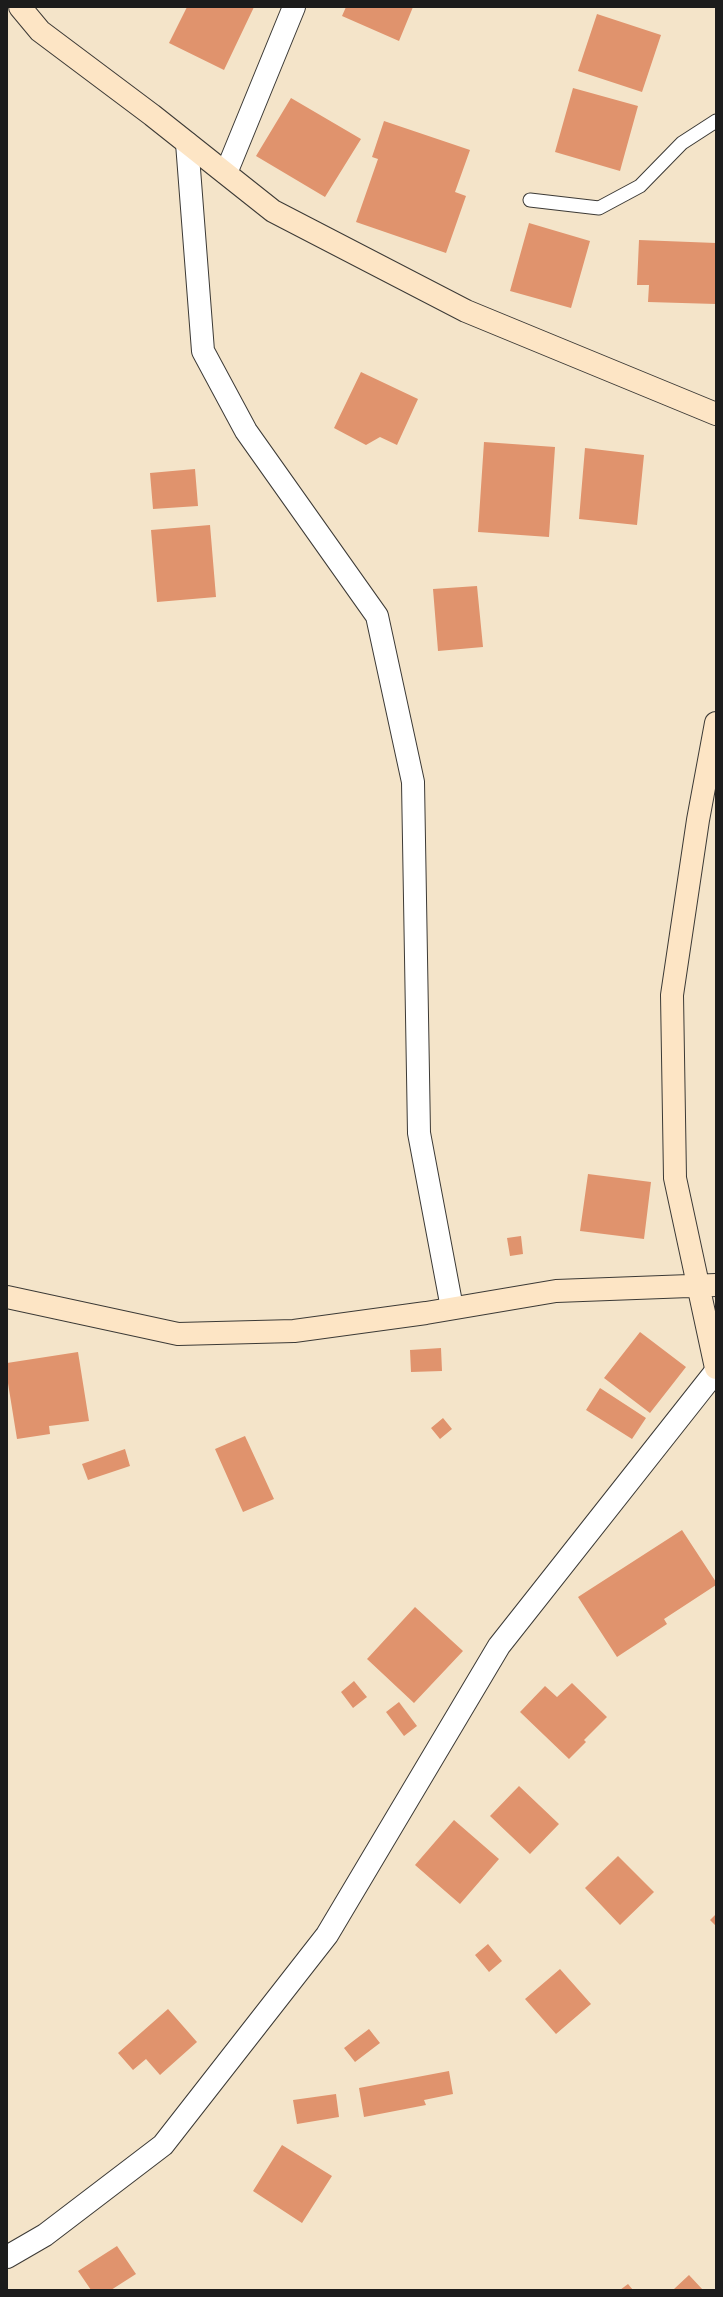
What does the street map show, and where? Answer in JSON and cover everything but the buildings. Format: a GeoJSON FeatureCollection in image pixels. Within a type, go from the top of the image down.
{"type":"FeatureCollection","features":[{"type":"Feature","properties":{"kind":"street"},"geometry":{"type":"LineString","coordinates":[[20,7],[40,31],[226,173],[273,211],[466,311],[716,414]]}},
{"type":"Feature","properties":{"kind":"street"},"geometry":{"type":"LineString","coordinates":[[226,173],[294,7]]}},
{"type":"Feature","properties":{"kind":"street"},"geometry":{"type":"LineString","coordinates":[[187,143],[203,351],[246,431],[377,616],[413,782],[419,1133],[452,1308]]}},
{"type":"Feature","properties":{"kind":"street"},"geometry":{"type":"LineString","coordinates":[[7,2257],[45,2235],[164,2145],[327,1935],[499,1646],[716,1369],[707,1285],[674,1178],[672,995],[698,820],[716,723]]}},
{"type":"Feature","properties":{"kind":"street"},"geometry":{"type":"LineString","coordinates":[[7,1297],[178,1334],[294,1331],[556,1291],[707,1285]]}},
{"type":"Feature","properties":{"kind":"lane"},"geometry":{"type":"LineString","coordinates":[[530,200],[598,208],[640,186],[682,143],[716,121]]}}]}
